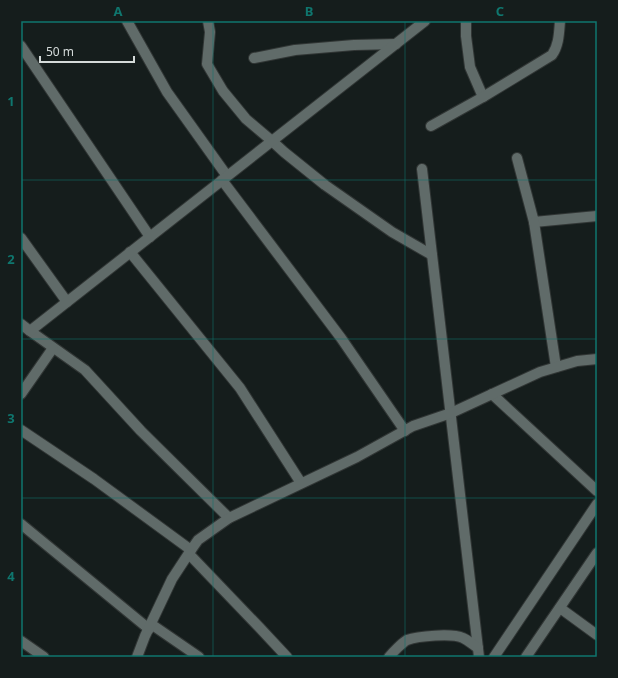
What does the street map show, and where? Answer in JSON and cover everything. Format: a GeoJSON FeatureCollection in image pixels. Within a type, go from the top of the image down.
{"type":"FeatureCollection","features":[{"type":"Feature","properties":{"kind":"street"},"geometry":{"type":"LineString","coordinates":[[127,21],[167,92],[225,178],[342,338],[405,430]]}},
{"type":"Feature","properties":{"kind":"street"},"geometry":{"type":"LineString","coordinates":[[208,21],[210,32],[207,64],[223,91],[246,119],[284,152],[337,193],[392,232],[432,255]]}},
{"type":"Feature","properties":{"kind":"street"},"geometry":{"type":"LineString","coordinates":[[30,331],[425,21]]}},
{"type":"Feature","properties":{"kind":"street"},"geometry":{"type":"LineString","coordinates":[[466,21],[466,36],[470,67],[483,97]]}},
{"type":"Feature","properties":{"kind":"street"},"geometry":{"type":"LineString","coordinates":[[431,126],[483,97],[552,55],[558,44],[560,21]]}},
{"type":"Feature","properties":{"kind":"street"},"geometry":{"type":"LineString","coordinates":[[254,58],[295,50],[354,45],[396,44]]}},
{"type":"Feature","properties":{"kind":"street"},"geometry":{"type":"LineString","coordinates":[[21,46],[150,237]]}},
{"type":"Feature","properties":{"kind":"street"},"geometry":{"type":"LineString","coordinates":[[517,158],[534,222],[556,367]]}},
{"type":"Feature","properties":{"kind":"street"},"geometry":{"type":"LineString","coordinates":[[422,169],[479,652]]}},
{"type":"Feature","properties":{"kind":"street"},"geometry":{"type":"LineString","coordinates":[[534,222],[597,216]]}},
{"type":"Feature","properties":{"kind":"street"},"geometry":{"type":"LineString","coordinates":[[21,238],[67,302]]}},
{"type":"Feature","properties":{"kind":"street"},"geometry":{"type":"LineString","coordinates":[[130,252],[240,388],[301,483]]}},
{"type":"Feature","properties":{"kind":"street"},"geometry":{"type":"LineString","coordinates":[[21,324],[85,370],[141,431],[229,518]]}},
{"type":"Feature","properties":{"kind":"street"},"geometry":{"type":"LineString","coordinates":[[21,394],[53,348]]}},
{"type":"Feature","properties":{"kind":"street"},"geometry":{"type":"LineString","coordinates":[[137,657],[172,580],[190,552],[198,540],[229,518],[357,457],[413,426],[451,413],[540,372],[577,361],[597,359]]}},
{"type":"Feature","properties":{"kind":"street"},"geometry":{"type":"LineString","coordinates":[[492,394],[597,491]]}},
{"type":"Feature","properties":{"kind":"street"},"geometry":{"type":"LineString","coordinates":[[21,430],[94,480],[190,552],[287,657]]}},
{"type":"Feature","properties":{"kind":"street"},"geometry":{"type":"LineString","coordinates":[[494,657],[597,504]]}},
{"type":"Feature","properties":{"kind":"street"},"geometry":{"type":"LineString","coordinates":[[21,524],[150,626],[199,657]]}},
{"type":"Feature","properties":{"kind":"street"},"geometry":{"type":"LineString","coordinates":[[526,657],[597,552]]}},
{"type":"Feature","properties":{"kind":"street"},"geometry":{"type":"LineString","coordinates":[[560,608],[597,635]]}},
{"type":"Feature","properties":{"kind":"street"},"geometry":{"type":"LineString","coordinates":[[389,657],[406,641],[442,635],[462,637],[479,652]]}},
{"type":"Feature","properties":{"kind":"street"},"geometry":{"type":"LineString","coordinates":[[21,641],[44,657]]}}]}
